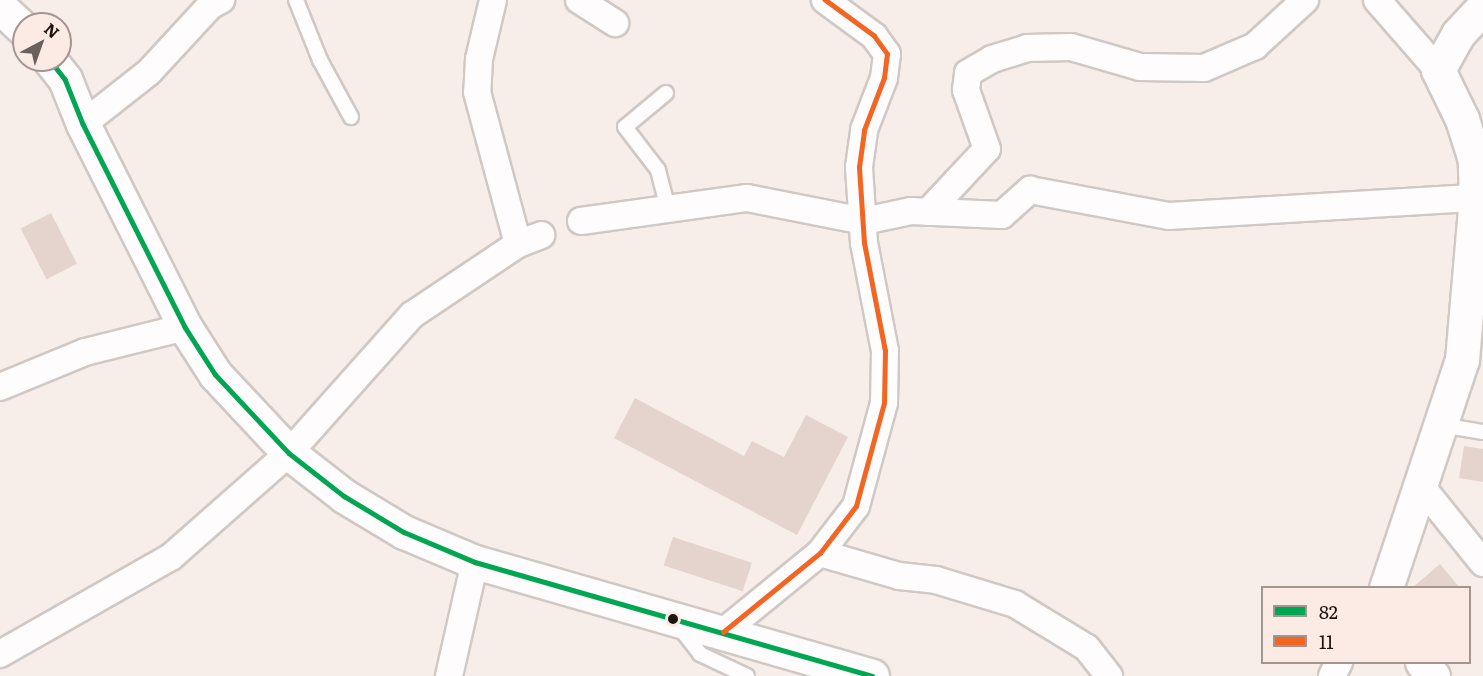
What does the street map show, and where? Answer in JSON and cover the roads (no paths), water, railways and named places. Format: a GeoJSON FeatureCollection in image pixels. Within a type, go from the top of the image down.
{"type":"FeatureCollection","features":[{"type":"Feature","properties":{"kind":"street"},"geometry":{"type":"LineString","coordinates":[[83,124],[149,72],[210,6],[221,0]]}},
{"type":"Feature","properties":{"kind":"street"},"geometry":{"type":"LineString","coordinates":[[8,676],[0,655],[162,564],[289,453],[412,315],[530,240],[477,92],[479,59],[493,0]]}},
{"type":"Feature","properties":{"kind":"street"},"geometry":{"type":"LineString","coordinates":[[579,0],[615,23]]}},
{"type":"Feature","properties":{"kind":"street"},"geometry":{"type":"LineString","coordinates":[[723,632],[820,554],[856,506],[884,403],[885,351],[864,243],[859,166],[863,140],[887,54],[874,36],[825,0]]}},
{"type":"Feature","properties":{"kind":"street"},"geometry":{"type":"LineString","coordinates":[[928,212],[987,149],[966,90],[968,73],[992,58],[1027,48],[1071,47],[1140,67],[1204,68],[1255,46],[1305,0]]}},
{"type":"Feature","properties":{"kind":"street"},"geometry":{"type":"LineString","coordinates":[[1377,0],[1438,70],[1462,119],[1475,160],[1476,198],[1462,360],[1387,586]]}},
{"type":"Feature","properties":{"kind":"street"},"geometry":{"type":"LineString","coordinates":[[1438,70],[1458,34],[1483,6]]}},
{"type":"Feature","properties":{"kind":"street"},"geometry":{"type":"LineString","coordinates":[[0,7],[12,18]]}},
{"type":"Feature","properties":{"kind":"street"},"geometry":{"type":"LineString","coordinates":[[59,72],[65,79],[83,124],[186,327],[215,375],[289,453],[344,496],[404,532],[475,562],[872,676]]}},
{"type":"Feature","properties":{"kind":"street"},"geometry":{"type":"LineString","coordinates":[[581,221],[747,198],[864,221],[910,211],[1002,215],[1030,190],[1170,216],[1476,198]]}},
{"type":"Feature","properties":{"kind":"street"},"geometry":{"type":"LineString","coordinates":[[0,387],[85,352],[186,327]]}},
{"type":"Feature","properties":{"kind":"street"},"geometry":{"type":"LineString","coordinates":[[1420,486],[1483,563]]}},
{"type":"Feature","properties":{"kind":"street"},"geometry":{"type":"LineString","coordinates":[[820,554],[899,576],[936,580],[1015,604],[1087,648],[1109,676]]}},
{"type":"Feature","properties":{"kind":"street"},"geometry":{"type":"LineString","coordinates":[[449,676],[475,562]]}},
{"type":"Feature","properties":{"kind":"street"},"geometry":{"type":"LineString","coordinates":[[1423,664],[1433,676]]}},
{"type":"Feature","properties":{"kind":"lane"},"geometry":{"type":"LineString","coordinates":[[296,0],[320,60],[351,117]]}},
{"type":"Feature","properties":{"kind":"lane"},"geometry":{"type":"LineString","coordinates":[[666,93],[625,127],[658,170],[668,209]]}},
{"type":"Feature","properties":{"kind":"lane"},"geometry":{"type":"LineString","coordinates":[[1440,425],[1483,432]]}},
{"type":"Feature","properties":{"kind":"lane"},"geometry":{"type":"LineString","coordinates":[[674,619],[700,654],[747,676]]}}]}
